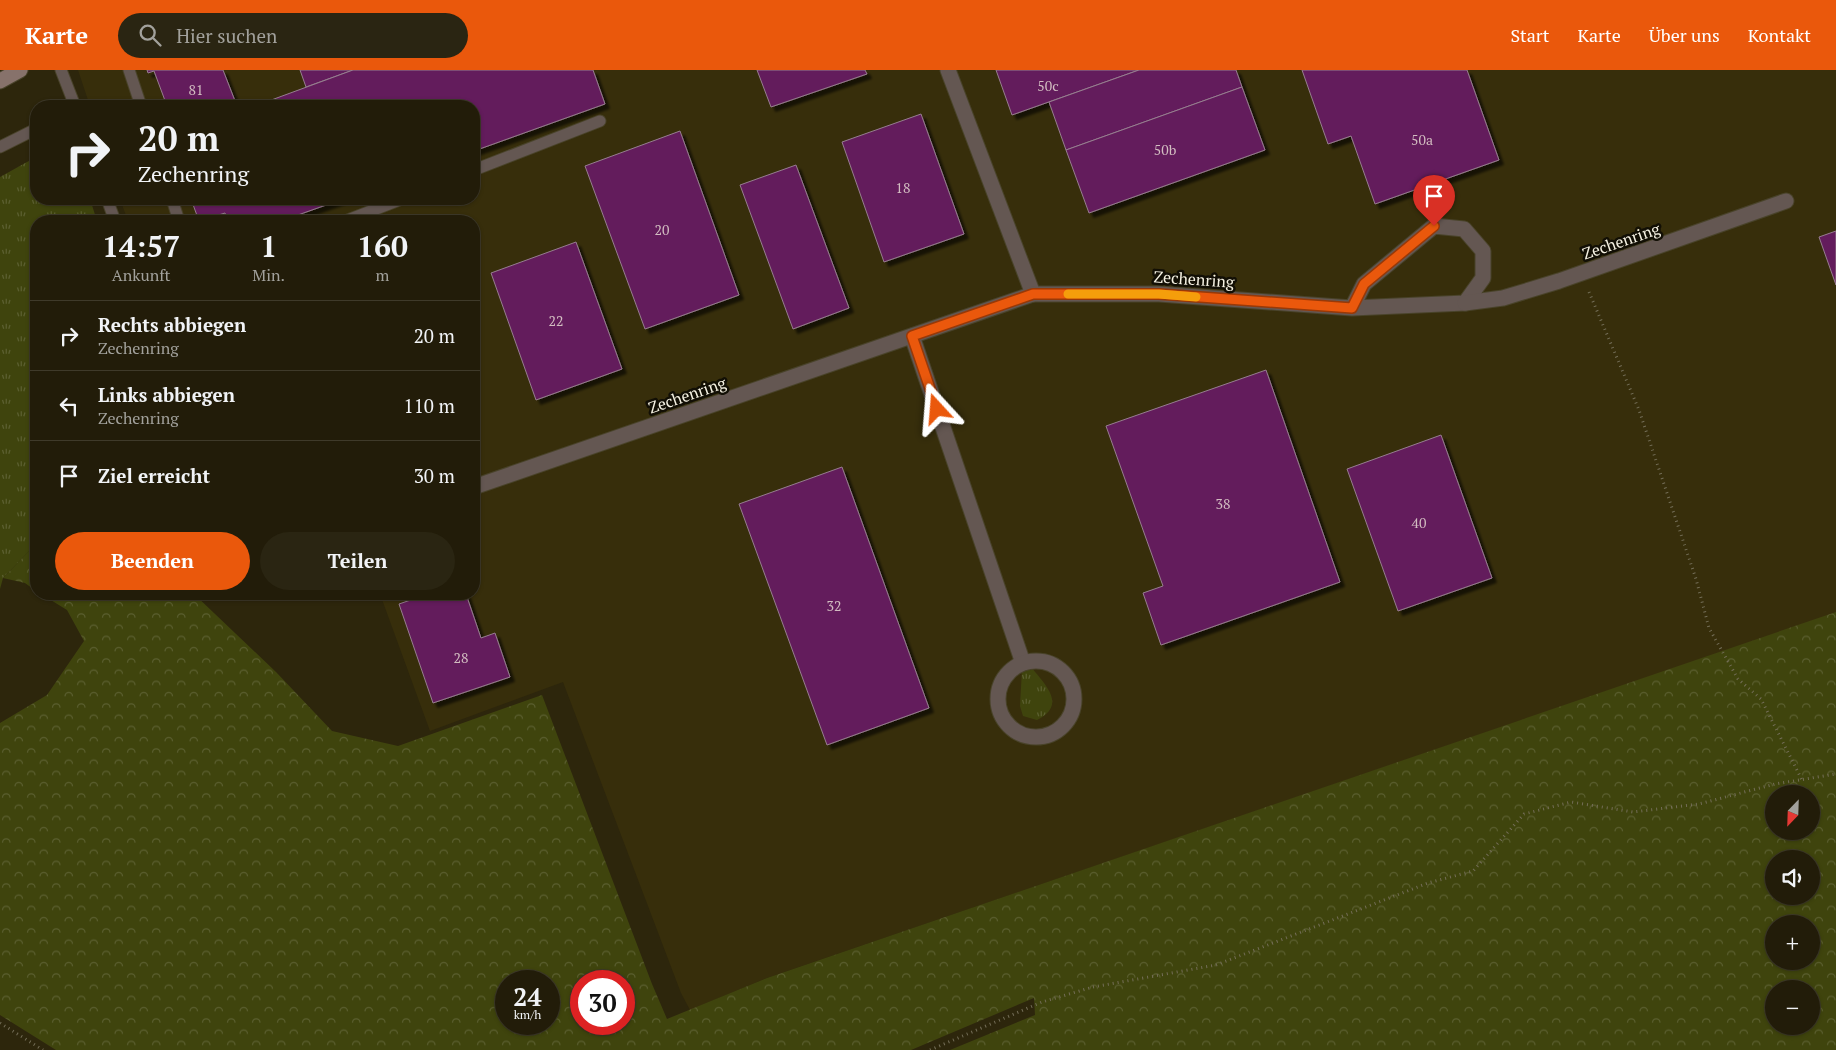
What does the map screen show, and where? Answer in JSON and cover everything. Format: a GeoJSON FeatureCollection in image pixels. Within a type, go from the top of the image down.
{"type":"FeatureCollection","features":[{"type":"Feature","properties":{"kind":"main road"},"geometry":{"type":"LineString","coordinates":[[0,81],[20,70]]}},
{"type":"Feature","properties":{"kind":"street"},"geometry":{"type":"LineString","coordinates":[[948,70],[1033,294]]}},
{"type":"Feature","properties":{"kind":"street","name":"Zechenring"},"geometry":{"type":"LineString","coordinates":[[480,485],[1033,294],[1159,294],[1352,308],[1465,303],[1503,298],[1580,274],[1786,200]]}},
{"type":"Feature","properties":{"kind":"street"},"geometry":{"type":"LineString","coordinates":[[1352,308],[1364,284],[1434,226],[1464,229],[1483,251],[1483,278],[1465,303]]}},
{"type":"Feature","properties":{"kind":"street"},"geometry":{"type":"LineString","coordinates":[[912,336],[1023,663]]}},
{"type":"Feature","properties":{"kind":"street"},"geometry":{"type":"LineString","coordinates":[[1036,660],[1049,663],[1060,670],[1069,680],[1073,692],[1073,705],[1069,717],[1060,728],[1049,734],[1026,735],[1015,730],[1000,711],[998,700],[1000,688],[1005,677],[1023,663],[1036,660]]}},
{"type":"Feature","properties":{"kind":"lane"},"geometry":{"type":"LineString","coordinates":[[61,70],[73,100]]}},
{"type":"Feature","properties":{"kind":"lane"},"geometry":{"type":"LineString","coordinates":[[129,70],[139,100]]}},
{"type":"Feature","properties":{"kind":"lane"},"geometry":{"type":"LineString","coordinates":[[480,168],[600,121]]}},
{"type":"Feature","properties":{"kind":"lane"},"geometry":{"type":"LineString","coordinates":[[0,147],[30,132]]}},
{"type":"Feature","properties":{"kind":"lane"},"geometry":{"type":"LineString","coordinates":[[361,215],[386,205]]}},
{"type":"Feature","properties":{"kind":"path"},"geometry":{"type":"LineString","coordinates":[[1580,274],[1605,326],[1639,410],[1696,579],[1709,628],[1738,679],[1761,699],[1802,780]]}},
{"type":"Feature","properties":{"kind":"path"},"geometry":{"type":"LineString","coordinates":[[930,1050],[1042,1002],[1093,987],[1216,965],[1428,883],[1473,871],[1524,814],[1571,802],[1633,812],[1699,804],[1775,784],[1836,774]]}},
{"type":"Feature","properties":{"kind":"path"},"geometry":{"type":"LineString","coordinates":[[0,1022],[43,1050]]}},
{"type":"Feature","properties":{"kind":"shaded area"},"geometry":{"type":"Polygon","coordinates":[[[78,70],[1836,70],[1836,613],[767,978],[690,1010],[681,993],[563,682],[430,731],[382,600],[480,600],[480,215],[126,215],[122,205],[480,205],[480,100],[88,100],[78,70]]]}},
{"type":"Feature","properties":{"kind":"green space"},"geometry":{"type":"Polygon","coordinates":[[[30,160],[30,205],[92,205],[95,215],[30,215],[30,550],[3,578],[0,589],[0,177],[30,160]]]}},
{"type":"Feature","properties":{"kind":"green space"},"geometry":{"type":"Polygon","coordinates":[[[30,550],[30,587],[25,583],[3,578],[30,550]]]}},
{"type":"Feature","properties":{"kind":"green space"},"geometry":{"type":"Polygon","coordinates":[[[51,600],[200,600],[276,672],[332,731],[398,746],[542,695],[667,1019],[767,978],[1836,612],[1836,1050],[950,1050],[1035,1015],[1034,998],[911,1050],[56,1050],[0,1015],[0,723],[47,695],[84,641],[67,610],[51,600]]]}},
{"type":"Feature","properties":{"kind":"green space"},"geometry":{"type":"Polygon","coordinates":[[[1024,668],[1032,668],[1048,688],[1051,695],[1051,708],[1037,720],[1023,716],[1020,706],[1022,670],[1024,668]]]}},
{"type":"Feature","properties":{"kind":"building"},"geometry":{"type":"Polygon","coordinates":[[[147,70],[223,70],[235,100],[165,100],[154,71],[148,73],[147,70]]]}},
{"type":"Feature","properties":{"kind":"building"},"geometry":{"type":"Polygon","coordinates":[[[300,70],[353,70],[306,87],[300,70]]]}},
{"type":"Feature","properties":{"kind":"building"},"geometry":{"type":"Polygon","coordinates":[[[353,70],[593,70],[605,104],[480,149],[480,100],[271,100],[353,70]]]}},
{"type":"Feature","properties":{"kind":"building"},"geometry":{"type":"Polygon","coordinates":[[[757,70],[865,70],[867,74],[771,107],[757,70]]]}},
{"type":"Feature","properties":{"kind":"building"},"geometry":{"type":"Polygon","coordinates":[[[996,70],[1139,70],[1012,115],[996,70]]]}},
{"type":"Feature","properties":{"kind":"building"},"geometry":{"type":"Polygon","coordinates":[[[1139,70],[1236,70],[1242,87],[1066,150],[1049,102],[1139,70]]]}},
{"type":"Feature","properties":{"kind":"building"},"geometry":{"type":"Polygon","coordinates":[[[1302,70],[1467,70],[1499,160],[1375,204],[1351,136],[1328,144],[1302,70]]]}},
{"type":"Feature","properties":{"kind":"building"},"geometry":{"type":"Polygon","coordinates":[[[1242,87],[1265,150],[1089,213],[1066,150],[1242,87]]]}},
{"type":"Feature","properties":{"kind":"building"},"geometry":{"type":"Polygon","coordinates":[[[921,114],[964,234],[884,262],[842,142],[921,114]]]}},
{"type":"Feature","properties":{"kind":"building"},"geometry":{"type":"Polygon","coordinates":[[[680,131],[739,295],[645,329],[585,166],[680,131]]]}},
{"type":"Feature","properties":{"kind":"building"},"geometry":{"type":"Polygon","coordinates":[[[796,165],[849,308],[793,329],[740,185],[796,165]]]}},
{"type":"Feature","properties":{"kind":"building"},"geometry":{"type":"Polygon","coordinates":[[[193,205],[326,205],[298,215],[226,215],[225,213],[218,215],[197,215],[193,205]]]}},
{"type":"Feature","properties":{"kind":"building"},"geometry":{"type":"Polygon","coordinates":[[[1836,231],[1836,285],[1819,237],[1836,231]]]}},
{"type":"Feature","properties":{"kind":"building"},"geometry":{"type":"Polygon","coordinates":[[[576,242],[622,369],[536,400],[491,273],[576,242]]]}},
{"type":"Feature","properties":{"kind":"building"},"geometry":{"type":"Polygon","coordinates":[[[1266,370],[1340,582],[1161,645],[1143,593],[1163,586],[1106,426],[1266,370]]]}},
{"type":"Feature","properties":{"kind":"building"},"geometry":{"type":"Polygon","coordinates":[[[1441,435],[1492,578],[1398,611],[1347,469],[1441,435]]]}},
{"type":"Feature","properties":{"kind":"building"},"geometry":{"type":"Polygon","coordinates":[[[842,467],[929,708],[827,745],[739,504],[842,467]]]}},
{"type":"Feature","properties":{"kind":"building"},"geometry":{"type":"Polygon","coordinates":[[[411,600],[468,600],[481,638],[495,633],[510,677],[433,703],[399,604],[411,600]]]}},
{"type":"Feature","properties":{"kind":"slow traffic"},"geometry":{"type":"LineString","coordinates":[[1068,294],[1159,294],[1196,297]]}},
{"type":"Feature","properties":{"kind":"route"},"geometry":{"type":"LineString","coordinates":[[937,409],[912,336],[1033,294],[1159,294],[1352,308],[1364,284],[1434,226]]}}]}
